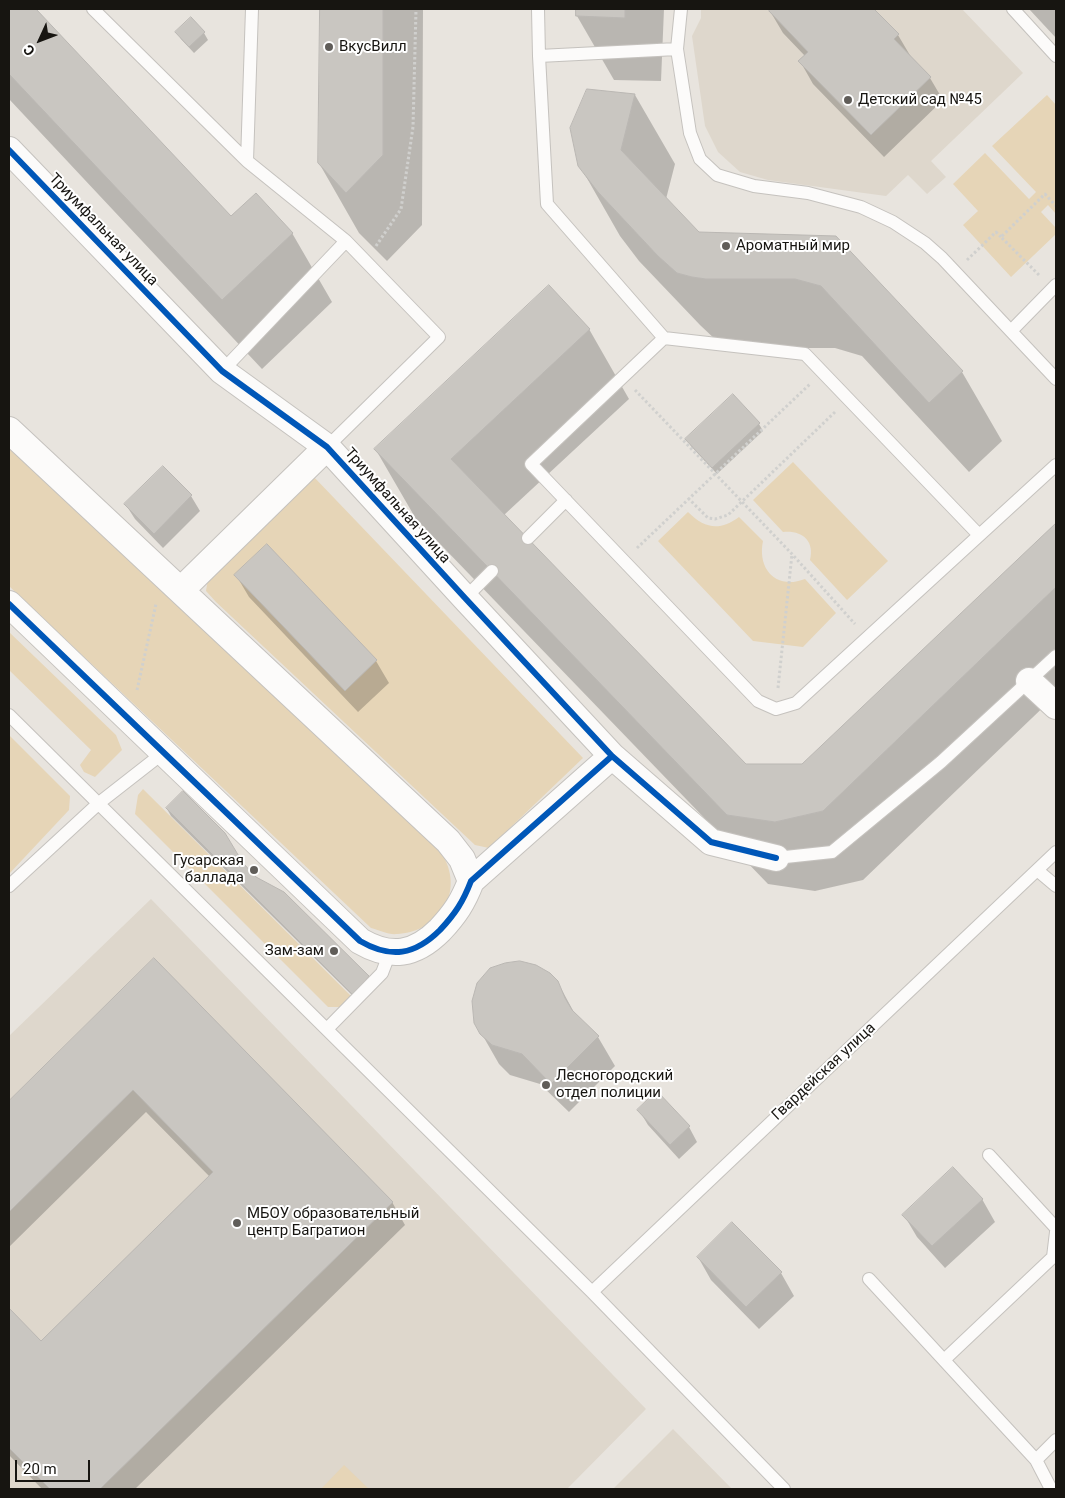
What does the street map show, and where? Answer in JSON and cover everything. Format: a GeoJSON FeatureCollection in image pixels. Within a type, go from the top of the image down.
{"type":"FeatureCollection","features":[{"type":"Feature","properties":{"kind":"street","name":"Триумфальная улица"},"geometry":{"type":"LineString","coordinates":[[9,150],[222,372],[327,447],[464,598],[612,756],[711,842],[776,858]]}},
{"type":"Feature","properties":{"kind":"street"},"geometry":{"type":"LineString","coordinates":[[9,430],[448,841],[462,859],[471,881]]}},
{"type":"Feature","properties":{"kind":"street"},"geometry":{"type":"LineString","coordinates":[[172,582],[327,447]]}},
{"type":"Feature","properties":{"kind":"street"},"geometry":{"type":"LineString","coordinates":[[9,604],[360,941],[374,949],[406,952],[421,946],[452,917],[464,900],[471,881],[612,756]]}},
{"type":"Feature","properties":{"kind":"street"},"geometry":{"type":"LineString","coordinates":[[1029,681],[1056,706]]}},
{"type":"Feature","properties":{"kind":"lane"},"geometry":{"type":"LineString","coordinates":[[93,9],[247,161],[346,241],[438,337],[327,447]]}},
{"type":"Feature","properties":{"kind":"lane"},"geometry":{"type":"LineString","coordinates":[[247,161],[252,9]]}},
{"type":"Feature","properties":{"kind":"lane"},"geometry":{"type":"LineString","coordinates":[[538,9],[547,204],[664,338],[805,354],[979,535]]}},
{"type":"Feature","properties":{"kind":"lane"},"geometry":{"type":"LineString","coordinates":[[681,9],[677,49],[690,133],[700,160],[717,175],[754,186],[808,194],[861,207],[893,222],[942,258],[1056,379]]}},
{"type":"Feature","properties":{"kind":"lane"},"geometry":{"type":"LineString","coordinates":[[1012,9],[1056,56]]}},
{"type":"Feature","properties":{"kind":"lane"},"geometry":{"type":"LineString","coordinates":[[539,56],[677,49]]}},
{"type":"Feature","properties":{"kind":"lane"},"geometry":{"type":"LineString","coordinates":[[222,372],[346,241]]}},
{"type":"Feature","properties":{"kind":"lane"},"geometry":{"type":"LineString","coordinates":[[1011,331],[1054,287]]}},
{"type":"Feature","properties":{"kind":"lane"},"geometry":{"type":"LineString","coordinates":[[664,338],[531,464],[758,701],[776,709],[796,703],[1056,465]]}},
{"type":"Feature","properties":{"kind":"lane"},"geometry":{"type":"LineString","coordinates":[[528,538],[566,500]]}},
{"type":"Feature","properties":{"kind":"lane"},"geometry":{"type":"LineString","coordinates":[[464,598],[492,572]]}},
{"type":"Feature","properties":{"kind":"lane"},"geometry":{"type":"LineString","coordinates":[[776,858],[832,852],[940,762],[1056,656]]}},
{"type":"Feature","properties":{"kind":"lane"},"geometry":{"type":"LineString","coordinates":[[9,715],[592,1292],[784,1489]]}},
{"type":"Feature","properties":{"kind":"lane"},"geometry":{"type":"LineString","coordinates":[[9,886],[99,804],[163,753]]}},
{"type":"Feature","properties":{"kind":"lane","name":"Гвардейская улица"},"geometry":{"type":"LineString","coordinates":[[592,1292],[1056,852]]}},
{"type":"Feature","properties":{"kind":"lane"},"geometry":{"type":"LineString","coordinates":[[1037,870],[1056,886]]}},
{"type":"Feature","properties":{"kind":"lane"},"geometry":{"type":"LineString","coordinates":[[327,1029],[382,974],[390,952]]}},
{"type":"Feature","properties":{"kind":"lane"},"geometry":{"type":"LineString","coordinates":[[989,1155],[1056,1228]]}},
{"type":"Feature","properties":{"kind":"lane"},"geometry":{"type":"LineString","coordinates":[[944,1360],[1053,1257],[1056,1232]]}},
{"type":"Feature","properties":{"kind":"lane"},"geometry":{"type":"LineString","coordinates":[[869,1279],[1036,1460],[1051,1489]]}},
{"type":"Feature","properties":{"kind":"lane"},"geometry":{"type":"LineString","coordinates":[[1036,1460],[1056,1440]]}},
{"type":"Feature","properties":{"kind":"path"},"geometry":{"type":"LineString","coordinates":[[365,261],[401,209],[413,127],[416,9]]}},
{"type":"Feature","properties":{"kind":"path"},"geometry":{"type":"LineString","coordinates":[[1001,237],[1045,194],[1056,206]]}},
{"type":"Feature","properties":{"kind":"path"},"geometry":{"type":"LineString","coordinates":[[955,271],[996,232],[1054,287]]}},
{"type":"Feature","properties":{"kind":"path"},"geometry":{"type":"LineString","coordinates":[[624,561],[714,473],[823,372]]}},
{"type":"Feature","properties":{"kind":"path"},"geometry":{"type":"LineString","coordinates":[[623,377],[792,554],[867,638]]}},
{"type":"Feature","properties":{"kind":"path"},"geometry":{"type":"LineString","coordinates":[[688,498],[708,518],[715,519],[728,515],[849,399]]}},
{"type":"Feature","properties":{"kind":"path"},"geometry":{"type":"LineString","coordinates":[[776,709],[792,554]]}},
{"type":"Feature","properties":{"kind":"path"},"geometry":{"type":"LineString","coordinates":[[137,691],[172,582]]}},
{"type":"Feature","properties":{"kind":"shaded area","name":"Детский сад №45"},"geometry":{"type":"Polygon","coordinates":[[[701,9],[962,9],[1023,73],[931,161],[946,177],[927,194],[908,175],[886,196],[768,180],[740,172],[718,152],[705,126],[692,36],[701,18],[701,9]]]}},
{"type":"Feature","properties":{"kind":"shaded area"},"geometry":{"type":"Polygon","coordinates":[[[1047,95],[1056,105],[1056,214],[1048,205],[1041,212],[1056,228],[1056,234],[1011,277],[963,225],[978,211],[953,184],[985,153],[1029,199],[1036,192],[992,146],[1047,95]]]}},
{"type":"Feature","properties":{"kind":"shaded area"},"geometry":{"type":"Polygon","coordinates":[[[9,448],[430,837],[446,861],[450,877],[450,890],[447,901],[441,912],[433,920],[410,932],[397,934],[371,928],[9,586],[9,448]]]}},
{"type":"Feature","properties":{"kind":"shaded area"},"geometry":{"type":"Polygon","coordinates":[[[793,462],[888,561],[847,600],[810,560],[811,547],[806,538],[796,533],[783,532],[753,500],[793,462]]]}},
{"type":"Feature","properties":{"kind":"shaded area"},"geometry":{"type":"Polygon","coordinates":[[[313,476],[583,758],[489,848],[475,845],[206,591],[208,579],[313,476]]]}},
{"type":"Feature","properties":{"kind":"shaded area"},"geometry":{"type":"Polygon","coordinates":[[[688,512],[700,522],[713,526],[725,525],[739,517],[763,541],[763,561],[771,575],[786,582],[805,579],[836,613],[803,647],[753,641],[658,541],[688,512]]]}},
{"type":"Feature","properties":{"kind":"shaded area"},"geometry":{"type":"Polygon","coordinates":[[[9,632],[116,735],[122,750],[95,777],[84,772],[80,765],[91,750],[9,670],[9,632]]]}},
{"type":"Feature","properties":{"kind":"shaded area"},"geometry":{"type":"Polygon","coordinates":[[[9,735],[70,796],[69,810],[9,874],[9,735]]]}},
{"type":"Feature","properties":{"kind":"shaded area"},"geometry":{"type":"Polygon","coordinates":[[[143,789],[353,998],[342,1007],[328,1007],[135,814],[138,795],[143,789]]]}},
{"type":"Feature","properties":{"kind":"shaded area","name":"МБОУ образовательный центр Багратион"},"geometry":{"type":"Polygon","coordinates":[[[151,899],[646,1409],[567,1489],[9,1489],[9,1036],[151,899]]]}},
{"type":"Feature","properties":{"kind":"shaded area"},"geometry":{"type":"Polygon","coordinates":[[[673,1429],[732,1489],[613,1489],[673,1429]]]}},
{"type":"Feature","properties":{"kind":"shaded area"},"geometry":{"type":"Polygon","coordinates":[[[344,1465],[369,1489],[321,1489],[344,1465]]]}},
{"type":"Feature","properties":{"kind":"building"},"geometry":{"type":"Polygon","coordinates":[[[9,9],[36,9],[231,216],[256,193],[293,233],[222,300],[9,74],[9,9]]]}},
{"type":"Feature","properties":{"kind":"building"},"geometry":{"type":"Polygon","coordinates":[[[320,9],[383,9],[383,155],[346,193],[318,163],[320,9]]]}},
{"type":"Feature","properties":{"kind":"building"},"geometry":{"type":"Polygon","coordinates":[[[576,9],[625,9],[625,18],[576,16],[576,9]]]}},
{"type":"Feature","properties":{"kind":"building"},"geometry":{"type":"Polygon","coordinates":[[[771,9],[874,9],[899,34],[894,39],[931,77],[871,135],[798,61],[808,52],[769,11],[771,9]]]}},
{"type":"Feature","properties":{"kind":"building"},"geometry":{"type":"Polygon","coordinates":[[[191,17],[205,32],[189,47],[175,32],[191,17]]]}},
{"type":"Feature","properties":{"kind":"building"},"geometry":{"type":"Polygon","coordinates":[[[587,89],[635,94],[621,150],[699,232],[836,236],[963,371],[929,403],[821,286],[795,279],[706,279],[677,273],[658,256],[598,192],[578,166],[570,128],[587,89]]]}},
{"type":"Feature","properties":{"kind":"building"},"geometry":{"type":"Polygon","coordinates":[[[549,285],[590,329],[451,459],[746,764],[802,764],[1056,523],[1056,587],[823,811],[775,822],[727,815],[374,449],[549,285]]]}},
{"type":"Feature","properties":{"kind":"building"},"geometry":{"type":"Polygon","coordinates":[[[733,394],[760,423],[712,468],[685,439],[733,394]]]}},
{"type":"Feature","properties":{"kind":"building"},"geometry":{"type":"Polygon","coordinates":[[[163,466],[192,495],[154,534],[124,504],[163,466]]]}},
{"type":"Feature","properties":{"kind":"building"},"geometry":{"type":"Polygon","coordinates":[[[267,544],[377,660],[345,691],[234,575],[267,544]]]}},
{"type":"Feature","properties":{"kind":"building"},"geometry":{"type":"Polygon","coordinates":[[[183,791],[225,833],[243,863],[256,877],[284,892],[369,976],[354,996],[166,808],[183,791]]]}},
{"type":"Feature","properties":{"kind":"building"},"geometry":{"type":"Polygon","coordinates":[[[154,958],[393,1202],[100,1489],[50,1489],[9,1448],[9,1308],[41,1341],[213,1172],[133,1090],[9,1212],[9,1101],[154,958]]]}},
{"type":"Feature","properties":{"kind":"building"},"geometry":{"type":"Polygon","coordinates":[[[520,961],[536,965],[550,973],[558,981],[572,1010],[599,1036],[551,1084],[522,1054],[492,1045],[480,1034],[474,1023],[472,1001],[477,983],[490,968],[520,961]]]}},
{"type":"Feature","properties":{"kind":"building"},"geometry":{"type":"Polygon","coordinates":[[[657,1091],[690,1126],[670,1145],[637,1110],[657,1091]]]}},
{"type":"Feature","properties":{"kind":"building"},"geometry":{"type":"Polygon","coordinates":[[[953,1167],[983,1199],[932,1246],[902,1215],[953,1167]]]}},
{"type":"Feature","properties":{"kind":"building"},"geometry":{"type":"Polygon","coordinates":[[[732,1222],[782,1272],[746,1307],[697,1257],[732,1222]]]}},
{"type":"Feature","properties":{"kind":"cycle path"},"geometry":{"type":"LineString","coordinates":[[9,150],[222,371],[327,447],[612,756],[711,842],[776,858]]}},
{"type":"Feature","properties":{"kind":"cycle path"},"geometry":{"type":"LineString","coordinates":[[9,604],[360,941],[382,950],[402,952],[421,945],[431,938],[440,930],[462,902],[471,881],[612,756]]}},
{"type":"Feature","properties":{"kind":"place","name":"ВкусВилл"},"geometry":{"type":"Point","coordinates":[329,47]}},
{"type":"Feature","properties":{"kind":"place","name":"Детский сад №45"},"geometry":{"type":"Point","coordinates":[848,100]}},
{"type":"Feature","properties":{"kind":"place","name":"Ароматный мир"},"geometry":{"type":"Point","coordinates":[726,246]}},
{"type":"Feature","properties":{"kind":"place","name":"Гусарская баллада"},"geometry":{"type":"Point","coordinates":[254,870]}},
{"type":"Feature","properties":{"kind":"place","name":"Зам-зам"},"geometry":{"type":"Point","coordinates":[334,951]}},
{"type":"Feature","properties":{"kind":"place","name":"Лесногородский отдел полиции"},"geometry":{"type":"Point","coordinates":[546,1085]}},
{"type":"Feature","properties":{"kind":"place","name":"МБОУ образовательный центр Багратион"},"geometry":{"type":"Point","coordinates":[237,1223]}}]}
